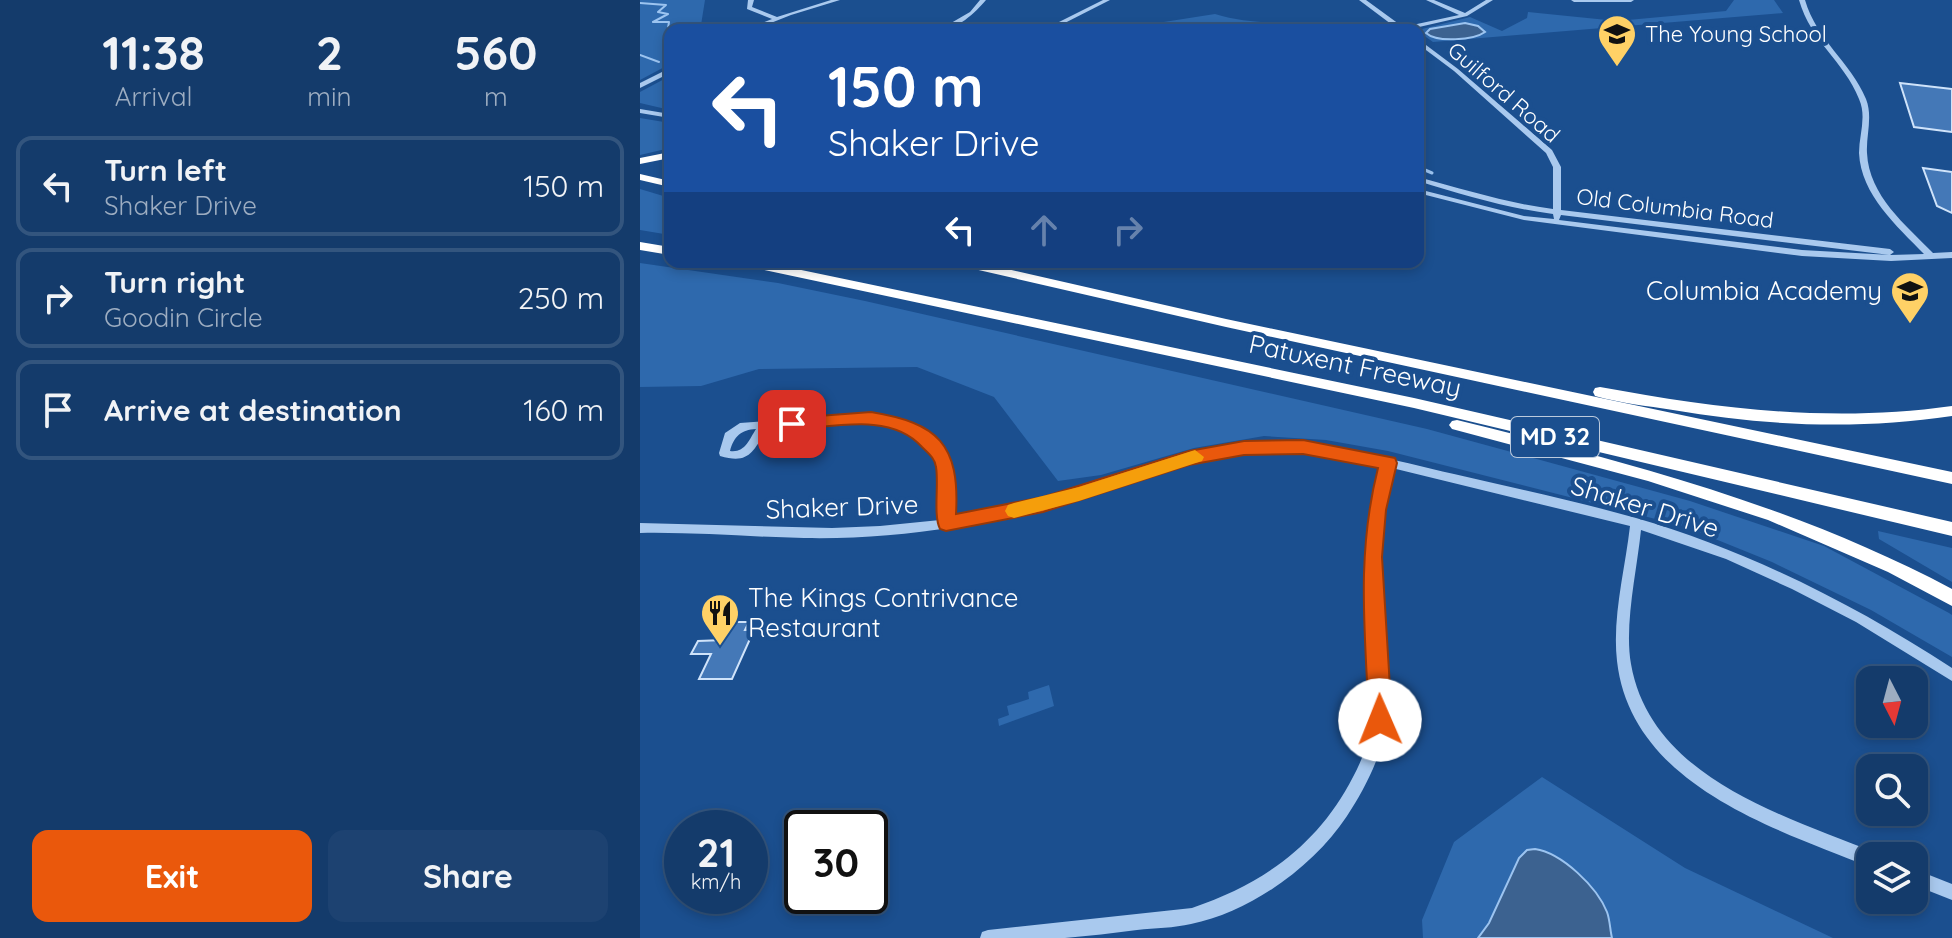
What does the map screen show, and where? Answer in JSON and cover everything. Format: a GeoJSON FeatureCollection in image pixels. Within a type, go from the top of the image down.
{"type":"FeatureCollection","features":[{"type":"Feature","properties":{"kind":"highway"},"geometry":{"type":"LineString","coordinates":[[640,161],[664,156]]}},
{"type":"Feature","properties":{"kind":"highway"},"geometry":{"type":"LineString","coordinates":[[640,177],[664,183]]}},
{"type":"Feature","properties":{"kind":"highway"},"geometry":{"type":"LineString","coordinates":[[640,246],[664,250]]}},
{"type":"Feature","properties":{"kind":"highway","name":"Patuxent Freeway"},"geometry":{"type":"LineString","coordinates":[[774,268],[1414,403],[1952,529]]}},
{"type":"Feature","properties":{"kind":"highway","name":"Patuxent Freeway"},"geometry":{"type":"LineString","coordinates":[[987,268],[1226,323],[1952,478]]}},
{"type":"Feature","properties":{"kind":"highway"},"geometry":{"type":"LineString","coordinates":[[1226,323],[1660,404],[1746,416],[1848,421],[1952,411]]}},
{"type":"Feature","properties":{"kind":"highway"},"geometry":{"type":"LineString","coordinates":[[1158,348],[1500,436],[1740,503],[1831,537],[1952,598]]}},
{"type":"Feature","properties":{"kind":"street"},"geometry":{"type":"LineString","coordinates":[[751,0],[749,8],[775,18]]}},
{"type":"Feature","properties":{"kind":"street"},"geometry":{"type":"LineString","coordinates":[[762,24],[837,0]]}},
{"type":"Feature","properties":{"kind":"street"},"geometry":{"type":"LineString","coordinates":[[953,24],[972,13],[983,0]]}},
{"type":"Feature","properties":{"kind":"street"},"geometry":{"type":"LineString","coordinates":[[1058,24],[1107,0]]}},
{"type":"Feature","properties":{"kind":"street"},"geometry":{"type":"LineString","coordinates":[[1362,0],[1395,24]]}},
{"type":"Feature","properties":{"kind":"street"},"geometry":{"type":"LineString","coordinates":[[1429,0],[1465,15]]}},
{"type":"Feature","properties":{"kind":"street"},"geometry":{"type":"LineString","coordinates":[[1424,24],[1465,15],[1490,0]]}},
{"type":"Feature","properties":{"kind":"street"},"geometry":{"type":"LineString","coordinates":[[1574,0],[1631,0]]}},
{"type":"Feature","properties":{"kind":"street"},"geometry":{"type":"LineString","coordinates":[[1802,0],[1811,25],[1863,99],[1867,119],[1863,156],[1867,176],[1882,202],[1931,256]]}},
{"type":"Feature","properties":{"kind":"street","name":"Guilford Road"},"geometry":{"type":"LineString","coordinates":[[1424,46],[1549,152],[1557,167],[1556,223]]}},
{"type":"Feature","properties":{"kind":"street"},"geometry":{"type":"LineString","coordinates":[[640,86],[664,73]]}},
{"type":"Feature","properties":{"kind":"street"},"geometry":{"type":"LineString","coordinates":[[640,111],[664,115]]}},
{"type":"Feature","properties":{"kind":"street","name":"Old Columbia Road"},"geometry":{"type":"LineString","coordinates":[[1424,181],[1481,198],[1558,212],[1931,256]]}},
{"type":"Feature","properties":{"kind":"street","name":"Old Columbia Road"},"geometry":{"type":"LineString","coordinates":[[1424,193],[1488,211],[1556,223],[1827,255],[1891,258],[1952,255]]}},
{"type":"Feature","properties":{"kind":"street"},"geometry":{"type":"LineString","coordinates":[[763,427],[871,418],[905,424],[918,430],[944,459],[948,487],[946,523]]}},
{"type":"Feature","properties":{"kind":"street","name":"Shaker Drive"},"geometry":{"type":"LineString","coordinates":[[640,528],[829,534],[946,523],[1043,504],[1189,458],[1244,448],[1303,447],[1388,463],[1636,523],[1697,543],[1786,580],[1900,641],[1952,675]]}},
{"type":"Feature","properties":{"kind":"street"},"geometry":{"type":"LineString","coordinates":[[988,938],[1192,916],[1222,908],[1270,882],[1319,842],[1359,782],[1380,720],[1372,557],[1377,510],[1388,463]]}},
{"type":"Feature","properties":{"kind":"street"},"geometry":{"type":"LineString","coordinates":[[1636,523],[1623,650],[1628,683],[1650,730],[1676,760],[1708,786],[1856,853]]}},
{"type":"Feature","properties":{"kind":"street"},"geometry":{"type":"LineString","coordinates":[[1928,883],[1952,892]]}},
{"type":"Feature","properties":{"kind":"shaded area"},"geometry":{"type":"Polygon","coordinates":[[[640,0],[705,0],[701,24],[664,24],[664,67],[640,80],[640,0]]]}},
{"type":"Feature","properties":{"kind":"shaded area"},"geometry":{"type":"Polygon","coordinates":[[[1734,0],[1774,0],[1783,13],[1433,42],[1424,36],[1424,28],[1470,17],[1502,31],[1527,18],[1528,12],[1617,21],[1726,11],[1734,0]]]}},
{"type":"Feature","properties":{"kind":"shaded area"},"geometry":{"type":"Polygon","coordinates":[[[1215,14],[1246,21],[1294,24],[1151,24],[1215,14]]]}},
{"type":"Feature","properties":{"kind":"shaded area"},"geometry":{"type":"Polygon","coordinates":[[[1465,23],[1478,26],[1485,32],[1456,39],[1438,38],[1426,33],[1430,29],[1465,23]]]}},
{"type":"Feature","properties":{"kind":"shaded area"},"geometry":{"type":"Polygon","coordinates":[[[664,79],[664,109],[640,103],[640,92],[664,79]]]}},
{"type":"Feature","properties":{"kind":"shaded area"},"geometry":{"type":"Polygon","coordinates":[[[640,118],[664,122],[664,149],[640,155],[640,118]]]}},
{"type":"Feature","properties":{"kind":"shaded area"},"geometry":{"type":"Polygon","coordinates":[[[640,189],[664,196],[664,234],[640,230],[640,189]]]}},
{"type":"Feature","properties":{"kind":"shaded area"},"geometry":{"type":"Polygon","coordinates":[[[640,263],[778,283],[1427,429],[1690,501],[1824,546],[1949,613],[1952,615],[1952,657],[1871,610],[1772,562],[1683,526],[1388,451],[1326,440],[1264,436],[1194,448],[1101,475],[1058,481],[994,397],[917,367],[759,369],[701,386],[640,387],[640,263]]]}},
{"type":"Feature","properties":{"kind":"shaded area"},"geometry":{"type":"Polygon","coordinates":[[[1878,531],[1952,548],[1952,582],[1879,539],[1878,531]]]}},
{"type":"Feature","properties":{"kind":"shaded area"},"geometry":{"type":"Polygon","coordinates":[[[1049,685],[1054,706],[999,726],[998,719],[1009,715],[1007,706],[1029,699],[1028,692],[1049,685]]]}},
{"type":"Feature","properties":{"kind":"shaded area"},"geometry":{"type":"Polygon","coordinates":[[[1542,777],[1685,868],[1833,938],[1423,938],[1422,920],[1454,842],[1542,777]]]}},
{"type":"Feature","properties":{"kind":"shaded area"},"geometry":{"type":"Polygon","coordinates":[[[1535,849],[1556,857],[1587,882],[1607,912],[1612,938],[1478,938],[1489,923],[1519,858],[1527,850],[1535,849]]]}},
{"type":"Feature","properties":{"kind":"building"},"geometry":{"type":"Polygon","coordinates":[[[1900,83],[1952,89],[1952,132],[1914,127],[1900,83]]]}},
{"type":"Feature","properties":{"kind":"building"},"geometry":{"type":"Polygon","coordinates":[[[1923,168],[1952,172],[1952,213],[1937,206],[1923,168]]]}},
{"type":"Feature","properties":{"kind":"building","name":"The Kings Contrivance Restaurant"},"geometry":{"type":"Polygon","coordinates":[[[732,622],[749,622],[745,630],[754,630],[732,679],[699,679],[711,654],[691,654],[698,641],[724,640],[732,622]]]}},
{"type":"Feature","properties":{"kind":"waterway"},"geometry":{"type":"LineString","coordinates":[[640,3],[666,5],[658,12],[668,14],[653,22],[669,24]]}},
{"type":"Feature","properties":{"kind":"waterway"},"geometry":{"type":"LineString","coordinates":[[640,55],[659,62]]}},
{"type":"Feature","properties":{"kind":"waterway"},"geometry":{"type":"LineString","coordinates":[[1424,170],[1432,173]]}},
{"type":"Feature","properties":{"kind":"slow traffic"},"geometry":{"type":"LineString","coordinates":[[1014,511],[1195,457]]}},
{"type":"Feature","properties":{"kind":"place","name":"The Young School"},"geometry":{"type":"Point","coordinates":[1617,68]}},
{"type":"Feature","properties":{"kind":"place","name":"Columbia Academy"},"geometry":{"type":"Point","coordinates":[1910,325]}},
{"type":"Feature","properties":{"kind":"place","name":"The Kings Contrivance Restaurant"},"geometry":{"type":"Point","coordinates":[720,647]}},
{"type":"Feature","properties":{"kind":"route"},"geometry":{"type":"LineString","coordinates":[[792,424],[871,418],[887,419],[918,430],[937,448],[948,472],[946,523],[1043,504],[1189,458],[1244,448],[1303,447],[1388,463],[1373,531],[1372,557],[1380,720]]}}]}
